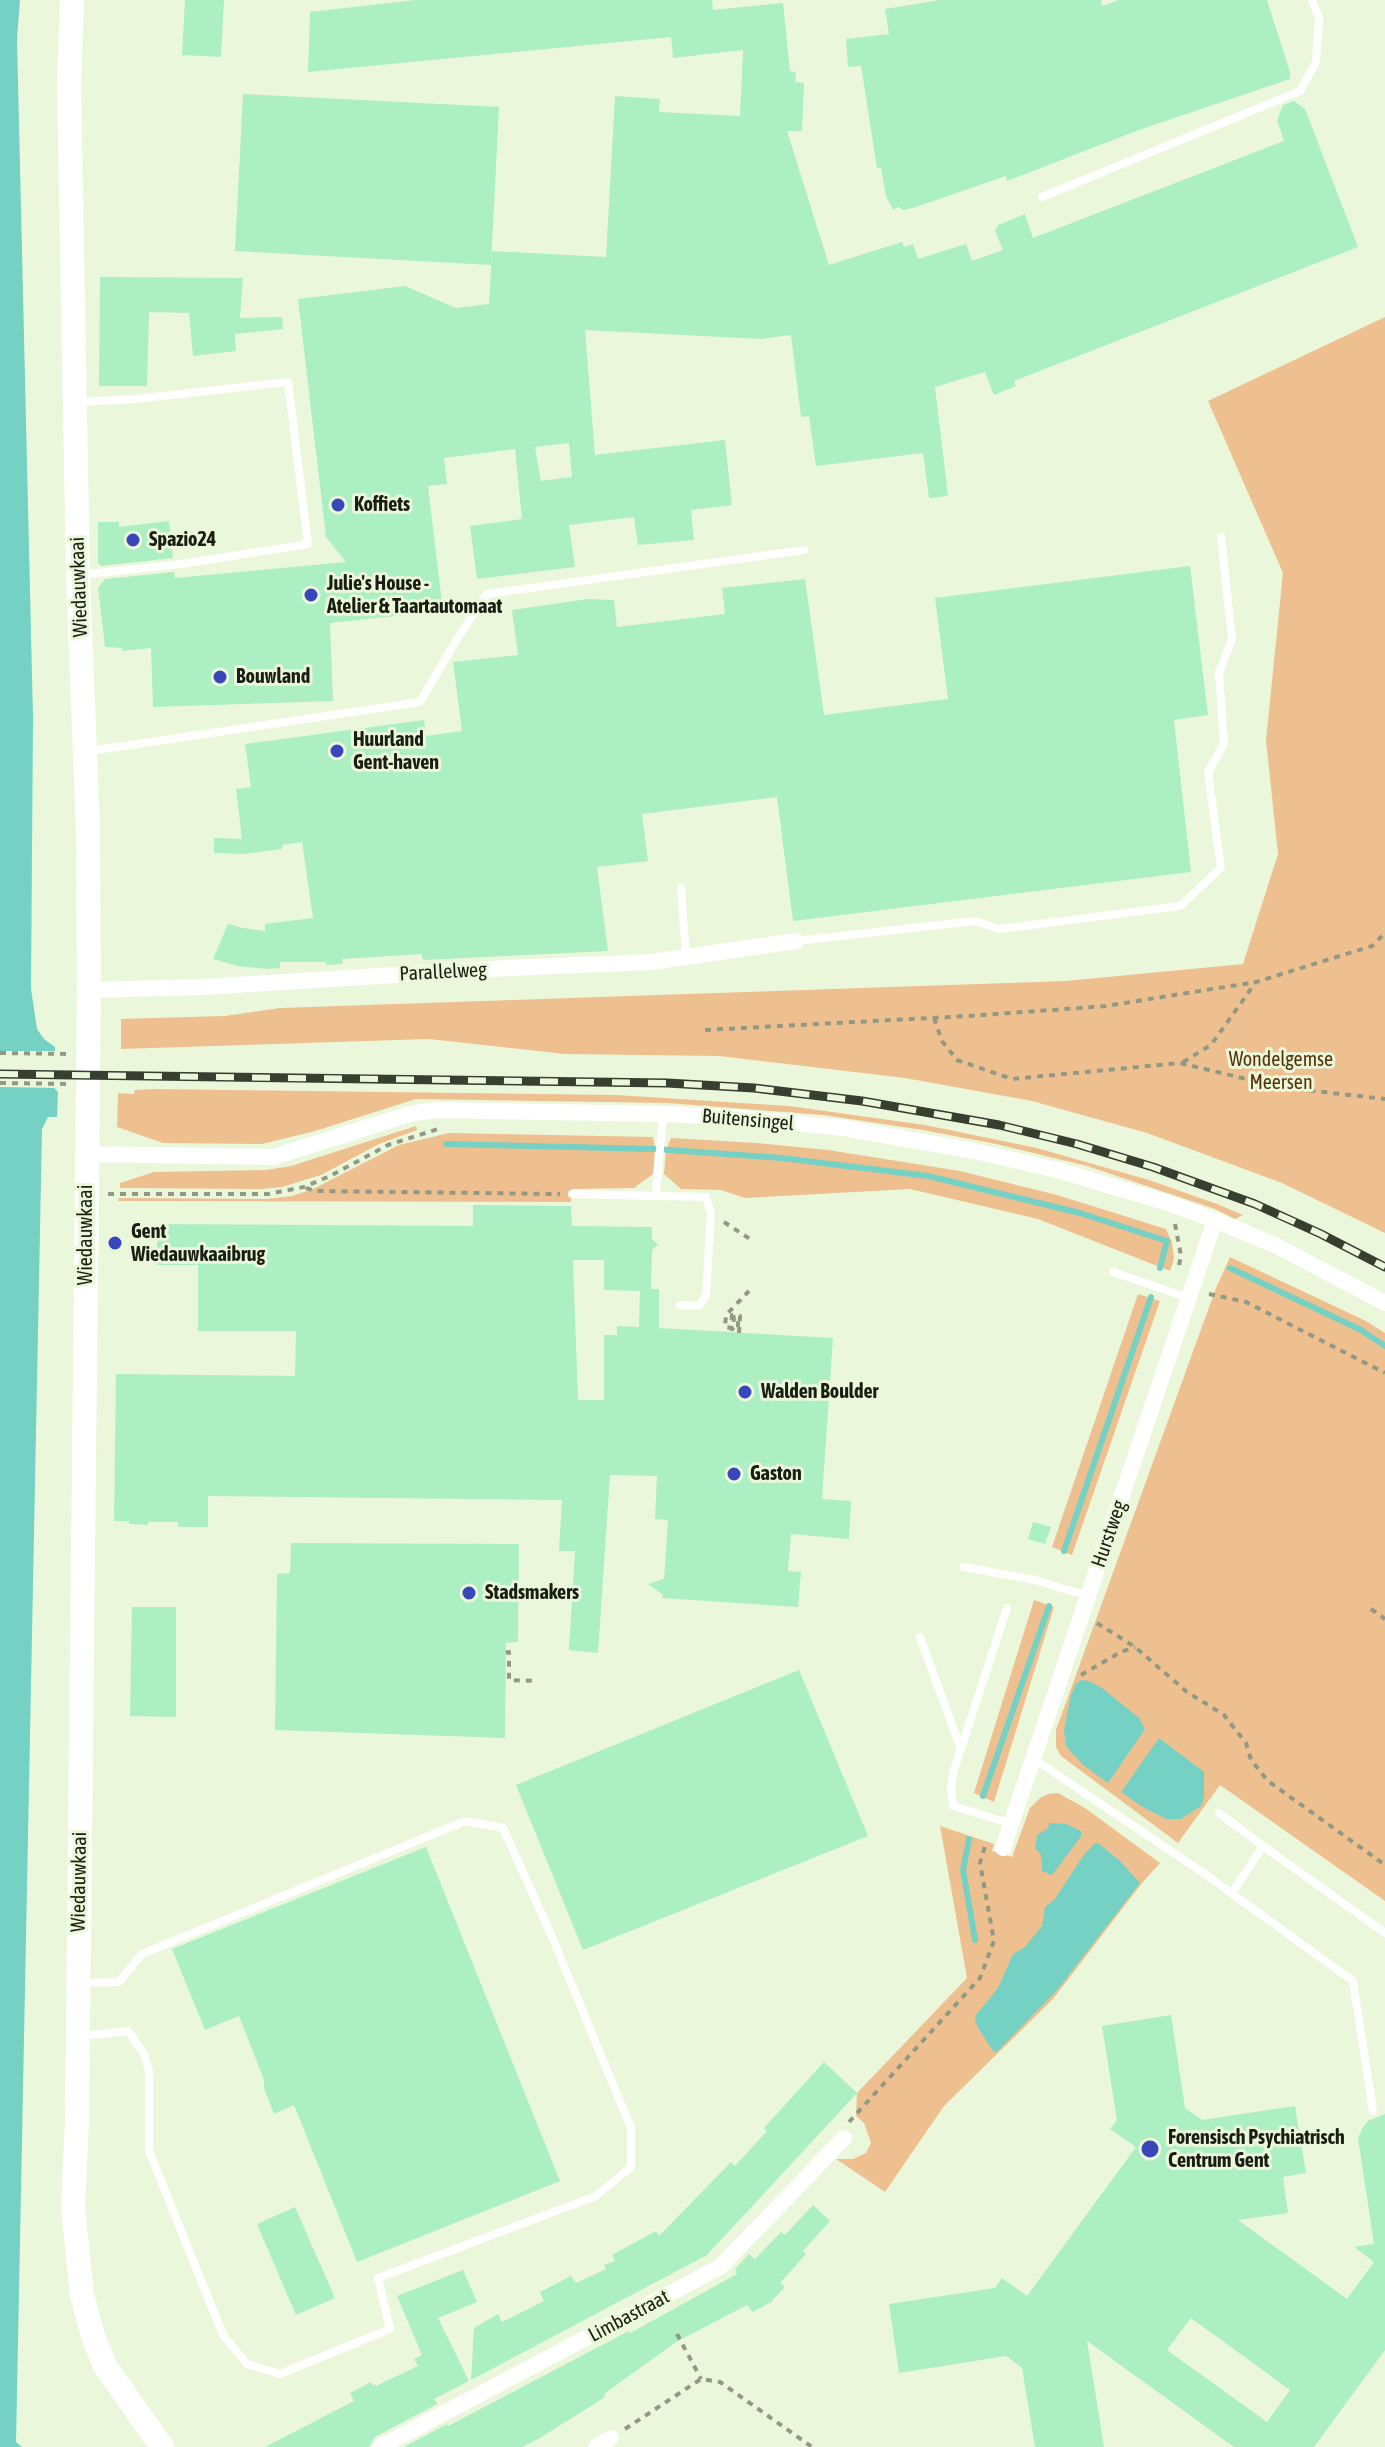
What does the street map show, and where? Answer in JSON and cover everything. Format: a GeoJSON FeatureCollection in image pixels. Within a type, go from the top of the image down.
{"type":"FeatureCollection","features":[{"type":"Feature","properties":{"kind":"main road","name":"Wiedauwkaai"},"geometry":{"type":"LineString","coordinates":[[72,0],[69,86],[89,990],[73,2208],[82,2295],[93,2336],[105,2366],[162,2447]]}},
{"type":"Feature","properties":{"kind":"street","name":"Parallelweg"},"geometry":{"type":"LineString","coordinates":[[89,990],[202,987],[651,962],[796,941]]}},
{"type":"Feature","properties":{"kind":"street","name":"Buitensingel"},"geometry":{"type":"LineString","coordinates":[[86,1154],[273,1157],[410,1114],[435,1110],[733,1117],[844,1128],[974,1151],[1070,1174],[1165,1202],[1277,1246],[1385,1303]]}},
{"type":"Feature","properties":{"kind":"street","name":"Hurstweg"},"geometry":{"type":"LineString","coordinates":[[1003,1848],[1215,1220]]}},
{"type":"Feature","properties":{"kind":"street","name":"Limbastraat"},"geometry":{"type":"LineString","coordinates":[[380,2447],[720,2267],[844,2138]]}},
{"type":"Feature","properties":{"kind":"street"},"geometry":{"type":"LineString","coordinates":[[596,2447],[611,2438]]}},
{"type":"Feature","properties":{"kind":"lane"},"geometry":{"type":"LineString","coordinates":[[1042,197],[1300,91],[1316,62],[1319,18],[1312,0]]}},
{"type":"Feature","properties":{"kind":"lane"},"geometry":{"type":"LineString","coordinates":[[75,402],[135,399],[288,382],[308,544],[182,564],[78,575]]}},
{"type":"Feature","properties":{"kind":"lane"},"geometry":{"type":"LineString","coordinates":[[796,941],[975,921],[1000,929],[1180,906],[1221,868],[1208,772],[1224,744],[1219,673],[1232,639],[1221,537]]}},
{"type":"Feature","properties":{"kind":"lane"},"geometry":{"type":"LineString","coordinates":[[85,752],[420,702],[487,594],[804,550]]}},
{"type":"Feature","properties":{"kind":"lane"},"geometry":{"type":"LineString","coordinates":[[681,888],[686,956]]}},
{"type":"Feature","properties":{"kind":"lane"},"geometry":{"type":"LineString","coordinates":[[656,1194],[663,1114]]}},
{"type":"Feature","properties":{"kind":"lane"},"geometry":{"type":"LineString","coordinates":[[572,1194],[706,1197],[711,1215],[706,1295],[699,1306],[680,1305]]}},
{"type":"Feature","properties":{"kind":"lane"},"geometry":{"type":"LineString","coordinates":[[1113,1272],[1191,1292]]}},
{"type":"Feature","properties":{"kind":"lane"},"geometry":{"type":"LineString","coordinates":[[964,1567],[1035,1580],[1088,1596]]}},
{"type":"Feature","properties":{"kind":"lane"},"geometry":{"type":"LineString","coordinates":[[1007,1608],[951,1786],[953,1806],[1013,1824]]}},
{"type":"Feature","properties":{"kind":"lane"},"geometry":{"type":"LineString","coordinates":[[920,1637],[962,1749]]}},
{"type":"Feature","properties":{"kind":"lane"},"geometry":{"type":"LineString","coordinates":[[1034,1759],[1232,1893],[1353,1981],[1373,2111]]}},
{"type":"Feature","properties":{"kind":"lane"},"geometry":{"type":"LineString","coordinates":[[1219,1813],[1385,1933]]}},
{"type":"Feature","properties":{"kind":"lane"},"geometry":{"type":"LineString","coordinates":[[77,2036],[128,2031],[144,2054],[149,2071],[149,2151],[223,2335],[247,2364],[280,2374],[390,2329],[378,2278],[596,2196],[631,2167],[631,2128],[553,1939],[503,1828],[465,1821],[142,1954],[119,1982],[78,1983]]}},
{"type":"Feature","properties":{"kind":"lane"},"geometry":{"type":"LineString","coordinates":[[1232,1893],[1263,1846]]}},
{"type":"Feature","properties":{"kind":"path"},"geometry":{"type":"LineString","coordinates":[[705,1030],[1106,1006],[1256,982],[1372,946],[1385,933]]}},
{"type":"Feature","properties":{"kind":"path"},"geometry":{"type":"LineString","coordinates":[[1180,1063],[1211,1045],[1256,982]]}},
{"type":"Feature","properties":{"kind":"path"},"geometry":{"type":"LineString","coordinates":[[934,1018],[942,1041],[957,1060],[1012,1079],[1180,1063],[1279,1087],[1385,1099]]}},
{"type":"Feature","properties":{"kind":"path"},"geometry":{"type":"LineString","coordinates":[[0,1053],[57,1054]]}},
{"type":"Feature","properties":{"kind":"path"},"geometry":{"type":"LineString","coordinates":[[0,1083],[57,1084]]}},
{"type":"Feature","properties":{"kind":"path"},"geometry":{"type":"LineString","coordinates":[[86,1194],[268,1194],[304,1187],[388,1145],[446,1128]]}},
{"type":"Feature","properties":{"kind":"path"},"geometry":{"type":"LineString","coordinates":[[304,1187],[315,1191],[572,1194]]}},
{"type":"Feature","properties":{"kind":"path"},"geometry":{"type":"LineString","coordinates":[[711,1215],[753,1241]]}},
{"type":"Feature","properties":{"kind":"path"},"geometry":{"type":"LineString","coordinates":[[1166,1221],[1208,1241]]}},
{"type":"Feature","properties":{"kind":"path"},"geometry":{"type":"LineString","coordinates":[[739,1333],[740,1316],[732,1315],[731,1329],[738,1329],[738,1318],[734,1317],[733,1328],[725,1327],[726,1315],[749,1291]]}},
{"type":"Feature","properties":{"kind":"path"},"geometry":{"type":"LineString","coordinates":[[1191,1292],[1246,1302],[1385,1373]]}},
{"type":"Feature","properties":{"kind":"path"},"geometry":{"type":"LineString","coordinates":[[1371,1609],[1385,1619]]}},
{"type":"Feature","properties":{"kind":"path"},"geometry":{"type":"LineString","coordinates":[[1083,1613],[1135,1647],[1187,1692],[1224,1715],[1246,1743],[1251,1760],[1268,1781],[1385,1865]]}},
{"type":"Feature","properties":{"kind":"path"},"geometry":{"type":"LineString","coordinates":[[1063,1672],[1080,1676],[1135,1647]]}},
{"type":"Feature","properties":{"kind":"path"},"geometry":{"type":"LineString","coordinates":[[506,1653],[509,1652],[509,1680],[536,1681]]}},
{"type":"Feature","properties":{"kind":"path"},"geometry":{"type":"LineString","coordinates":[[677,2334],[701,2379]]}},
{"type":"Feature","properties":{"kind":"path"},"geometry":{"type":"LineString","coordinates":[[611,2438],[701,2379],[720,2382],[812,2447]]}},
{"type":"Feature","properties":{"kind":"green space","name":"Wondelgemse Meersen"},"geometry":{"type":"Polygon","coordinates":[[[1385,317],[1385,1233],[1282,1183],[1147,1133],[1032,1101],[905,1078],[719,1056],[565,1054],[429,1039],[121,1049],[121,1019],[225,1016],[280,1008],[1066,981],[1243,964],[1278,854],[1266,740],[1283,573],[1208,401],[1385,317]]]}},
{"type":"Feature","properties":{"kind":"green space"},"geometry":{"type":"Polygon","coordinates":[[[135,1090],[617,1095],[789,1106],[925,1125],[1037,1148],[1149,1180],[1243,1215],[1235,1219],[1215,1209],[1087,1166],[996,1144],[823,1115],[667,1103],[416,1099],[262,1144],[163,1143],[117,1127],[118,1093],[134,1094],[135,1090]]]}},
{"type":"Feature","properties":{"kind":"green space"},"geometry":{"type":"Polygon","coordinates":[[[416,1126],[417,1130],[379,1144],[321,1175],[282,1187],[120,1188],[120,1183],[154,1172],[266,1170],[291,1166],[416,1126]]]}},
{"type":"Feature","properties":{"kind":"green space"},"geometry":{"type":"Polygon","coordinates":[[[449,1133],[653,1137],[653,1174],[634,1188],[571,1189],[571,1202],[118,1201],[119,1198],[267,1199],[292,1196],[313,1189],[399,1145],[449,1133]]]}},
{"type":"Feature","properties":{"kind":"green space"},"geometry":{"type":"Polygon","coordinates":[[[671,1138],[828,1150],[960,1171],[1057,1195],[1166,1229],[1172,1242],[1174,1259],[1170,1271],[1038,1219],[910,1189],[745,1198],[721,1190],[681,1189],[664,1174],[666,1150],[671,1138]]]}},
{"type":"Feature","properties":{"kind":"green space"},"geometry":{"type":"Polygon","coordinates":[[[1230,1257],[1366,1321],[1385,1333],[1385,1901],[1220,1785],[1178,1843],[1061,1756],[1056,1747],[1056,1730],[1216,1288],[1230,1257]]]}},
{"type":"Feature","properties":{"kind":"green space"},"geometry":{"type":"Polygon","coordinates":[[[1138,1294],[1160,1301],[1072,1555],[1052,1547],[1138,1294]]]}},
{"type":"Feature","properties":{"kind":"green space"},"geometry":{"type":"Polygon","coordinates":[[[1034,1600],[1054,1607],[994,1802],[974,1793],[1034,1600]]]}},
{"type":"Feature","properties":{"kind":"green space"},"geometry":{"type":"Polygon","coordinates":[[[1058,1793],[1085,1808],[1160,1863],[1053,1999],[944,2106],[885,2192],[836,2159],[853,2159],[866,2153],[871,2143],[864,2123],[856,2116],[857,2093],[967,1978],[940,1826],[994,1844],[992,1851],[1012,1857],[1030,1808],[1040,1798],[1058,1793]]]}},
{"type":"Feature","properties":{"kind":"water"},"geometry":{"type":"Polygon","coordinates":[[[0,0],[20,0],[17,39],[33,718],[31,989],[37,1029],[55,1047],[55,1089],[58,1092],[57,1117],[48,1117],[42,1129],[16,2442],[22,2447],[0,2447],[0,0]]]}},
{"type":"Feature","properties":{"kind":"water"},"geometry":{"type":"Polygon","coordinates":[[[1081,1680],[1102,1688],[1139,1718],[1145,1729],[1108,1783],[1082,1764],[1066,1746],[1064,1730],[1071,1695],[1081,1680]]]}},
{"type":"Feature","properties":{"kind":"water"},"geometry":{"type":"Polygon","coordinates":[[[1159,1738],[1204,1772],[1201,1806],[1181,1819],[1166,1819],[1121,1792],[1159,1738]]]}},
{"type":"Feature","properties":{"kind":"water"},"geometry":{"type":"Polygon","coordinates":[[[1050,1823],[1066,1824],[1081,1831],[1082,1835],[1052,1875],[1042,1871],[1041,1855],[1035,1848],[1037,1835],[1050,1823]]]}},
{"type":"Feature","properties":{"kind":"water"},"geometry":{"type":"Polygon","coordinates":[[[1095,1843],[1120,1861],[1140,1883],[1058,1989],[997,2052],[993,2051],[978,2028],[976,2015],[998,1988],[1013,1954],[1025,1947],[1042,1926],[1045,1907],[1054,1900],[1095,1843]]]}},
{"type":"Feature","properties":{"kind":"pier"},"geometry":{"type":"Polygon","coordinates":[[[0,1051],[57,1051],[57,1088],[0,1087],[0,1051]]]}},
{"type":"Feature","properties":{"kind":"building"},"geometry":{"type":"Polygon","coordinates":[[[185,0],[224,0],[221,57],[182,55],[185,0]]]}},
{"type":"Feature","properties":{"kind":"building"},"geometry":{"type":"Polygon","coordinates":[[[416,0],[712,0],[713,10],[783,3],[790,71],[796,72],[795,82],[804,83],[802,131],[787,131],[829,265],[902,242],[904,247],[913,244],[918,259],[966,244],[972,261],[1003,250],[995,231],[998,225],[1025,214],[1033,238],[1284,141],[1277,120],[1283,105],[1294,101],[1305,109],[1358,247],[1014,381],[1016,386],[994,395],[985,372],[935,387],[948,496],[929,498],[923,453],[816,466],[809,416],[801,417],[791,335],[761,339],[585,330],[595,455],[725,440],[732,505],[691,510],[694,540],[638,545],[634,517],[569,525],[575,567],[477,579],[470,526],[522,519],[515,449],[444,458],[447,484],[428,486],[443,611],[330,623],[333,701],[153,707],[151,648],[122,651],[122,648],[105,647],[98,588],[105,579],[174,572],[175,578],[346,562],[326,537],[298,299],[405,286],[456,308],[489,304],[492,251],[606,257],[615,96],[660,99],[659,112],[740,116],[743,50],[673,58],[671,37],[308,72],[310,12],[416,0]],[[569,443],[535,447],[541,481],[572,477],[569,443]]]}},
{"type":"Feature","properties":{"kind":"building"},"geometry":{"type":"Polygon","coordinates":[[[940,0],[1101,0],[1102,6],[1119,0],[1267,0],[1290,79],[1139,130],[1007,181],[1006,176],[916,207],[893,210],[886,196],[881,168],[877,168],[861,66],[848,67],[846,39],[889,34],[885,9],[940,0]]]}},
{"type":"Feature","properties":{"kind":"building"},"geometry":{"type":"Polygon","coordinates":[[[243,94],[499,107],[491,265],[235,251],[243,94]]]}},
{"type":"Feature","properties":{"kind":"building"},"geometry":{"type":"Polygon","coordinates":[[[100,277],[243,278],[240,318],[282,317],[283,329],[235,334],[236,351],[193,356],[189,313],[149,312],[147,386],[99,386],[100,277]]]}},
{"type":"Feature","properties":{"kind":"building"},"geometry":{"type":"Polygon","coordinates":[[[169,521],[173,558],[101,566],[98,563],[98,522],[119,522],[119,527],[169,521]]]}},
{"type":"Feature","properties":{"kind":"building"},"geometry":{"type":"Polygon","coordinates":[[[1190,566],[1208,715],[1174,720],[1191,872],[793,921],[777,797],[642,814],[648,861],[597,867],[608,951],[423,960],[422,954],[342,959],[343,964],[326,965],[326,962],[280,962],[280,968],[267,969],[213,959],[228,924],[265,931],[265,924],[313,918],[302,842],[282,845],[282,849],[244,854],[214,853],[214,838],[242,839],[236,789],[251,787],[245,744],[424,720],[426,736],[462,731],[453,662],[518,655],[512,610],[588,599],[614,600],[617,627],[725,614],[722,588],[805,579],[824,715],[948,699],[935,598],[1190,566]]]}},
{"type":"Feature","properties":{"kind":"building"},"geometry":{"type":"Polygon","coordinates":[[[473,1205],[571,1206],[572,1226],[652,1227],[652,1239],[658,1245],[652,1250],[651,1289],[659,1289],[659,1328],[833,1338],[822,1499],[851,1501],[849,1539],[791,1534],[788,1571],[801,1572],[798,1607],[662,1598],[663,1595],[648,1584],[664,1579],[668,1520],[655,1519],[657,1476],[610,1475],[598,1653],[569,1650],[575,1551],[559,1551],[562,1500],[208,1496],[208,1527],[178,1527],[178,1522],[148,1522],[148,1525],[114,1521],[116,1374],[295,1376],[296,1331],[198,1331],[198,1265],[157,1265],[157,1224],[473,1226],[473,1205]],[[573,1260],[578,1400],[604,1400],[604,1335],[617,1335],[617,1326],[639,1327],[640,1291],[604,1290],[604,1260],[573,1260]]]}},
{"type":"Feature","properties":{"kind":"building"},"geometry":{"type":"Polygon","coordinates":[[[1033,1522],[1051,1527],[1045,1544],[1028,1539],[1033,1522]]]}},
{"type":"Feature","properties":{"kind":"building"},"geometry":{"type":"Polygon","coordinates":[[[291,1543],[519,1544],[518,1642],[506,1643],[505,1738],[275,1730],[277,1574],[290,1573],[291,1543]]]}},
{"type":"Feature","properties":{"kind":"building"},"geometry":{"type":"Polygon","coordinates":[[[132,1607],[176,1607],[176,1717],[130,1716],[132,1607]]]}},
{"type":"Feature","properties":{"kind":"building"},"geometry":{"type":"Polygon","coordinates":[[[799,1670],[868,1836],[583,1950],[516,1785],[799,1670]]]}},
{"type":"Feature","properties":{"kind":"building"},"geometry":{"type":"Polygon","coordinates":[[[426,1847],[560,2181],[357,2262],[294,2105],[274,2114],[239,2016],[205,2030],[172,1949],[426,1847]]]}},
{"type":"Feature","properties":{"kind":"building"},"geometry":{"type":"Polygon","coordinates":[[[1171,2015],[1185,2108],[1202,2120],[1295,2106],[1306,2173],[1283,2177],[1288,2213],[1238,2220],[1347,2299],[1374,2262],[1354,2247],[1374,2244],[1358,2138],[1368,2121],[1385,2114],[1385,2350],[1314,2447],[1234,2447],[1087,2341],[1104,2447],[1035,2447],[1022,2368],[1006,2356],[899,2373],[889,2304],[995,2288],[1002,2278],[1027,2296],[1136,2147],[1110,2129],[1117,2120],[1102,2026],[1171,2015]],[[1191,2318],[1167,2350],[1267,2422],[1290,2390],[1191,2318]]]}},
{"type":"Feature","properties":{"kind":"building"},"geometry":{"type":"Polygon","coordinates":[[[824,2062],[857,2093],[707,2255],[471,2380],[474,2328],[498,2314],[502,2322],[544,2301],[540,2292],[571,2276],[576,2283],[606,2269],[604,2265],[615,2261],[612,2255],[656,2231],[659,2236],[731,2162],[735,2166],[767,2131],[764,2128],[824,2062]]]}},
{"type":"Feature","properties":{"kind":"building"},"geometry":{"type":"Polygon","coordinates":[[[813,2205],[830,2221],[803,2251],[806,2254],[780,2283],[785,2287],[771,2302],[753,2312],[747,2305],[676,2342],[604,2394],[605,2397],[522,2447],[404,2447],[630,2333],[737,2274],[735,2269],[749,2254],[755,2259],[781,2232],[785,2235],[813,2205]]]}},
{"type":"Feature","properties":{"kind":"building"},"geometry":{"type":"Polygon","coordinates":[[[295,2207],[335,2298],[296,2315],[257,2224],[295,2207]]]}},
{"type":"Feature","properties":{"kind":"building"},"geometry":{"type":"Polygon","coordinates":[[[463,2270],[477,2302],[438,2318],[469,2381],[434,2399],[437,2404],[375,2437],[369,2447],[265,2447],[354,2401],[350,2393],[371,2382],[376,2386],[418,2366],[414,2359],[422,2355],[397,2296],[463,2270]]]}},
{"type":"Feature","properties":{"kind":"waterway"},"geometry":{"type":"LineString","coordinates":[[446,1144],[655,1149],[782,1158],[928,1176],[1080,1213],[1167,1241],[1160,1268]]}},
{"type":"Feature","properties":{"kind":"waterway"},"geometry":{"type":"LineString","coordinates":[[1230,1268],[1361,1330],[1385,1346]]}},
{"type":"Feature","properties":{"kind":"waterway"},"geometry":{"type":"LineString","coordinates":[[1064,1551],[1151,1297]]}},
{"type":"Feature","properties":{"kind":"waterway"},"geometry":{"type":"LineString","coordinates":[[983,1796],[1049,1606]]}},
{"type":"Feature","properties":{"kind":"waterway"},"geometry":{"type":"LineString","coordinates":[[969,1839],[963,1870],[975,1940]]}},
{"type":"Feature","properties":{"kind":"railway"},"geometry":{"type":"LineString","coordinates":[[0,1074],[667,1083],[754,1088],[862,1101],[999,1125],[1153,1167],[1255,1204],[1385,1267]]}},
{"type":"Feature","properties":{"kind":"place","name":"Koffiets"},"geometry":{"type":"Point","coordinates":[338,505]}},
{"type":"Feature","properties":{"kind":"place","name":"Spazio24"},"geometry":{"type":"Point","coordinates":[133,540]}},
{"type":"Feature","properties":{"kind":"place","name":"Julie's House - Atelier & Taartautomaat"},"geometry":{"type":"Point","coordinates":[311,595]}},
{"type":"Feature","properties":{"kind":"place","name":"Bouwland"},"geometry":{"type":"Point","coordinates":[220,677]}},
{"type":"Feature","properties":{"kind":"place","name":"Huurland Gent-haven"},"geometry":{"type":"Point","coordinates":[337,751]}},
{"type":"Feature","properties":{"kind":"place","name":"Gent Wiedauwkaaibrug"},"geometry":{"type":"Point","coordinates":[115,1243]}},
{"type":"Feature","properties":{"kind":"place","name":"Walden Boulder"},"geometry":{"type":"Point","coordinates":[745,1392]}},
{"type":"Feature","properties":{"kind":"place","name":"Gaston"},"geometry":{"type":"Point","coordinates":[734,1474]}},
{"type":"Feature","properties":{"kind":"place","name":"Stadsmakers"},"geometry":{"type":"Point","coordinates":[469,1593]}},
{"type":"Feature","properties":{"kind":"place","name":"Forensisch Psychiatrisch Centrum Gent"},"geometry":{"type":"Point","coordinates":[1150,2149]}}]}
